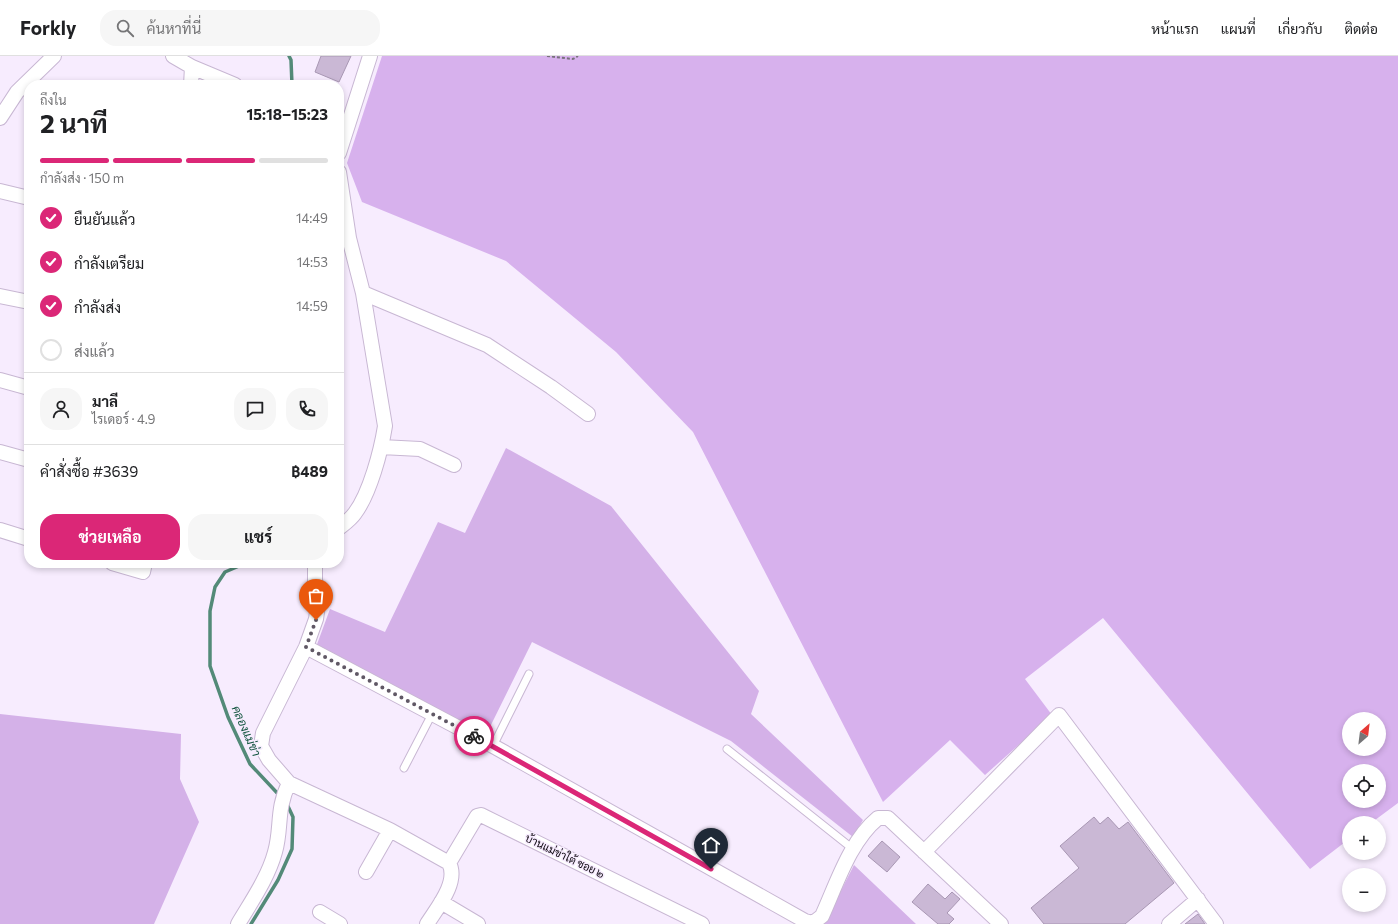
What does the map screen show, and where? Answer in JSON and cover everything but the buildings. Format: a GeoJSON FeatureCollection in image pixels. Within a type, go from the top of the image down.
{"type":"FeatureCollection","features":[{"type":"Feature","properties":{"kind":"street"},"geometry":{"type":"LineString","coordinates":[[34,80],[54,56]]}},
{"type":"Feature","properties":{"kind":"street"},"geometry":{"type":"LineString","coordinates":[[173,56],[192,67],[223,80]]}},
{"type":"Feature","properties":{"kind":"street"},"geometry":{"type":"LineString","coordinates":[[344,137],[370,56]]}},
{"type":"Feature","properties":{"kind":"street"},"geometry":{"type":"LineString","coordinates":[[191,80],[192,67]]}},
{"type":"Feature","properties":{"kind":"street"},"geometry":{"type":"LineString","coordinates":[[0,118],[23,94]]}},
{"type":"Feature","properties":{"kind":"street"},"geometry":{"type":"LineString","coordinates":[[0,191],[24,197]]}},
{"type":"Feature","properties":{"kind":"street"},"geometry":{"type":"LineString","coordinates":[[344,205],[349,238],[363,293],[385,426],[381,447],[363,502],[354,515],[344,524]]}},
{"type":"Feature","properties":{"kind":"street"},"geometry":{"type":"LineString","coordinates":[[363,293],[487,345],[551,387],[588,414]]}},
{"type":"Feature","properties":{"kind":"street"},"geometry":{"type":"LineString","coordinates":[[0,296],[24,301]]}},
{"type":"Feature","properties":{"kind":"street"},"geometry":{"type":"LineString","coordinates":[[0,380],[24,387]]}},
{"type":"Feature","properties":{"kind":"street"},"geometry":{"type":"LineString","coordinates":[[381,447],[420,449],[454,465]]}},
{"type":"Feature","properties":{"kind":"street"},"geometry":{"type":"LineString","coordinates":[[0,452],[24,459]]}},
{"type":"Feature","properties":{"kind":"street"},"geometry":{"type":"LineString","coordinates":[[0,530],[24,537]]}},
{"type":"Feature","properties":{"kind":"street"},"geometry":{"type":"LineString","coordinates":[[130,568],[144,572],[145,568]]}},
{"type":"Feature","properties":{"kind":"street"},"geometry":{"type":"LineString","coordinates":[[315,568],[315,580],[319,598],[316,620],[306,647],[263,733],[261,746],[287,787],[390,830],[449,863],[452,869],[452,879],[441,902],[427,924]]}},
{"type":"Feature","properties":{"kind":"street"},"geometry":{"type":"LineString","coordinates":[[306,647],[493,746],[791,914],[810,922],[818,920],[822,916],[853,849],[867,827],[878,818],[888,818],[1001,924]]}},
{"type":"Feature","properties":{"kind":"street"},"geometry":{"type":"LineString","coordinates":[[924,852],[1059,715],[1216,924]]}},
{"type":"Feature","properties":{"kind":"street"},"geometry":{"type":"LineString","coordinates":[[238,924],[261,886],[275,852],[280,808],[287,787]]}},
{"type":"Feature","properties":{"kind":"street","name":"บ้านแม่ข่าใต้ ซอย ๒"},"geometry":{"type":"LineString","coordinates":[[449,863],[470,826],[477,816],[481,815],[702,924]]}},
{"type":"Feature","properties":{"kind":"street"},"geometry":{"type":"LineString","coordinates":[[366,872],[390,830]]}},
{"type":"Feature","properties":{"kind":"street"},"geometry":{"type":"LineString","coordinates":[[1169,924],[1198,899]]}},
{"type":"Feature","properties":{"kind":"street"},"geometry":{"type":"LineString","coordinates":[[441,902],[478,924]]}},
{"type":"Feature","properties":{"kind":"street"},"geometry":{"type":"LineString","coordinates":[[320,912],[340,924]]}},
{"type":"Feature","properties":{"kind":"lane"},"geometry":{"type":"LineString","coordinates":[[493,746],[529,674]]}},
{"type":"Feature","properties":{"kind":"lane"},"geometry":{"type":"LineString","coordinates":[[404,768],[432,714]]}},
{"type":"Feature","properties":{"kind":"lane"},"geometry":{"type":"LineString","coordinates":[[727,749],[853,849]]}},
{"type":"Feature","properties":{"kind":"path"},"geometry":{"type":"LineString","coordinates":[[547,56],[573,59],[578,56]]}},
{"type":"Feature","properties":{"kind":"shaded area"},"geometry":{"type":"Polygon","coordinates":[[[382,56],[1398,56],[1398,803],[1380,816],[1342,816],[1342,844],[1310,869],[1103,618],[1025,679],[1052,715],[985,775],[950,740],[883,802],[693,432],[616,352],[506,261],[362,202],[347,163],[382,56]]]}},
{"type":"Feature","properties":{"kind":"shaded area"},"geometry":{"type":"Polygon","coordinates":[[[506,448],[611,506],[759,691],[751,714],[863,820],[853,837],[731,741],[532,642],[486,735],[316,647],[330,609],[385,632],[438,522],[465,533],[506,448]]]}},
{"type":"Feature","properties":{"kind":"shaded area"},"geometry":{"type":"Polygon","coordinates":[[[0,714],[181,734],[180,779],[199,822],[154,924],[0,924],[0,714]]]}},
{"type":"Feature","properties":{"kind":"shaded area"},"geometry":{"type":"Polygon","coordinates":[[[854,865],[916,924],[824,924],[854,865]]]}},
{"type":"Feature","properties":{"kind":"waterway","name":"คลองแม่ข่า"},"geometry":{"type":"LineString","coordinates":[[289,56],[291,60],[292,80]]}},
{"type":"Feature","properties":{"kind":"waterway","name":"คลองแม่ข่า"},"geometry":{"type":"LineString","coordinates":[[234,568],[225,572],[215,587],[210,611],[210,666],[228,717],[250,764],[280,796]]}},
{"type":"Feature","properties":{"kind":"waterway","name":"คลองแม่ข่า"},"geometry":{"type":"LineString","coordinates":[[251,924],[278,880],[292,849],[293,817],[286,802]]}},
{"type":"Feature","properties":{"kind":"way so far"},"geometry":{"type":"LineString","coordinates":[[316,620],[306,647],[474,736]]}},
{"type":"Feature","properties":{"kind":"route"},"geometry":{"type":"LineString","coordinates":[[474,736],[711,869]]}}]}
